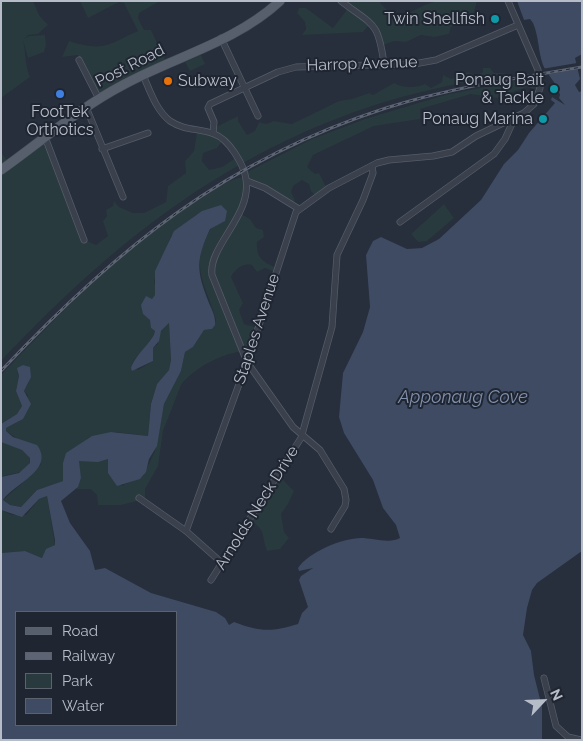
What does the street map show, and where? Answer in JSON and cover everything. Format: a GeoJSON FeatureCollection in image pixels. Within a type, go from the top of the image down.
{"type":"FeatureCollection","features":[{"type":"Feature","properties":{"kind":"main road","name":"Post Road"},"geometry":{"type":"LineString","coordinates":[[1,170],[99,98],[142,75],[221,38],[270,11],[280,1]]}},
{"type":"Feature","properties":{"kind":"street"},"geometry":{"type":"LineString","coordinates":[[341,1],[358,12],[377,30],[381,40],[384,64]]}},
{"type":"Feature","properties":{"kind":"street"},"geometry":{"type":"LineString","coordinates":[[372,166],[389,160],[448,153],[476,136],[515,117],[534,104],[539,94],[540,82],[536,63],[508,1]]}},
{"type":"Feature","properties":{"kind":"street","name":"Harrop Avenue"},"geometry":{"type":"LineString","coordinates":[[213,133],[214,122],[208,108],[210,104],[278,72],[296,67],[414,64],[436,60],[518,25]]}},
{"type":"Feature","properties":{"kind":"street"},"geometry":{"type":"LineString","coordinates":[[221,38],[243,88],[258,116]]}},
{"type":"Feature","properties":{"kind":"street"},"geometry":{"type":"LineString","coordinates":[[79,60],[99,98]]}},
{"type":"Feature","properties":{"kind":"street"},"geometry":{"type":"LineString","coordinates":[[142,75],[156,104],[170,120],[189,130],[213,133],[229,146],[241,164],[247,181],[247,191],[242,209],[211,268],[218,292],[247,362],[290,422],[320,450],[346,492],[345,506],[331,529]]}},
{"type":"Feature","properties":{"kind":"street"},"geometry":{"type":"LineString","coordinates":[[86,107],[102,150],[123,197]]}},
{"type":"Feature","properties":{"kind":"street"},"geometry":{"type":"LineString","coordinates":[[400,222],[494,154],[505,139],[515,117]]}},
{"type":"Feature","properties":{"kind":"street"},"geometry":{"type":"LineString","coordinates":[[102,150],[148,133]]}},
{"type":"Feature","properties":{"kind":"street"},"geometry":{"type":"LineString","coordinates":[[46,137],[84,240]]}},
{"type":"Feature","properties":{"kind":"street","name":"Staples Avenue"},"geometry":{"type":"LineString","coordinates":[[186,531],[247,362],[291,223],[299,209],[329,188],[372,166]]}},
{"type":"Feature","properties":{"kind":"street","name":"Arnolds Neck Drive"},"geometry":{"type":"LineString","coordinates":[[211,580],[286,464],[302,435],[332,327],[337,254],[373,173],[372,166]]}},
{"type":"Feature","properties":{"kind":"street"},"geometry":{"type":"LineString","coordinates":[[247,181],[265,188],[299,209]]}},
{"type":"Feature","properties":{"kind":"street"},"geometry":{"type":"LineString","coordinates":[[140,498],[186,531],[222,563]]}},
{"type":"Feature","properties":{"kind":"street"},"geometry":{"type":"LineString","coordinates":[[544,678],[556,726],[568,737],[581,740]]}},
{"type":"Feature","properties":{"kind":"green space"},"geometry":{"type":"Polygon","coordinates":[[[1,1],[33,1],[39,15],[48,25],[38,34],[28,35],[24,39],[29,36],[45,35],[46,45],[44,52],[28,58],[23,40],[26,64],[30,77],[1,98],[1,1]]]}},
{"type":"Feature","properties":{"kind":"green space"},"geometry":{"type":"Polygon","coordinates":[[[80,1],[160,1],[139,13],[138,18],[144,30],[151,30],[167,64],[100,98],[78,55],[62,57],[69,41],[90,46],[105,45],[138,31],[124,3],[119,2],[88,18],[80,1]]]}},
{"type":"Feature","properties":{"kind":"green space"},"geometry":{"type":"Polygon","coordinates":[[[342,1],[379,1],[393,14],[399,15],[434,2],[477,1],[472,19],[451,27],[449,34],[434,37],[421,35],[406,42],[394,41],[383,45],[371,23],[363,32],[302,35],[306,29],[305,22],[297,13],[299,8],[306,8],[333,28],[349,7],[342,1]]]}},
{"type":"Feature","properties":{"kind":"green space"},"geometry":{"type":"Polygon","coordinates":[[[201,55],[205,64],[190,71],[185,62],[201,55]]]}},
{"type":"Feature","properties":{"kind":"green space"},"geometry":{"type":"Polygon","coordinates":[[[483,68],[490,68],[494,73],[507,73],[415,94],[360,110],[307,131],[257,155],[210,183],[165,213],[122,246],[41,320],[1,361],[1,152],[9,163],[43,139],[85,240],[96,245],[108,236],[103,221],[107,216],[106,210],[113,206],[114,201],[119,207],[133,213],[144,213],[166,202],[168,186],[186,173],[185,161],[194,151],[197,132],[213,133],[216,127],[238,116],[238,121],[247,135],[255,131],[259,122],[266,124],[274,121],[292,124],[339,101],[369,93],[373,95],[394,83],[409,87],[425,84],[431,88],[442,82],[443,75],[451,79],[468,72],[476,76],[483,72],[483,68]],[[223,140],[217,148],[203,153],[202,161],[209,170],[222,167],[237,157],[223,140]]]}},
{"type":"Feature","properties":{"kind":"green space"},"geometry":{"type":"Polygon","coordinates":[[[530,78],[540,79],[540,90],[526,87],[497,98],[471,94],[420,109],[420,119],[374,126],[313,155],[307,167],[315,174],[319,173],[327,189],[316,196],[311,191],[309,184],[302,180],[293,186],[291,192],[295,200],[293,205],[247,181],[241,214],[250,219],[256,228],[263,230],[264,237],[257,242],[259,256],[268,264],[277,268],[275,272],[265,268],[257,272],[252,265],[245,265],[237,269],[231,277],[243,303],[239,310],[244,324],[258,328],[247,360],[243,351],[226,355],[209,363],[186,379],[181,385],[163,431],[158,466],[145,489],[145,499],[121,505],[98,505],[97,495],[91,489],[77,489],[81,478],[78,461],[109,459],[108,467],[122,486],[143,476],[155,451],[164,404],[181,371],[185,352],[193,347],[204,330],[212,329],[216,320],[200,271],[201,251],[210,230],[215,225],[197,214],[171,236],[154,281],[155,296],[143,314],[151,320],[151,328],[155,331],[132,364],[138,370],[153,361],[153,348],[158,344],[158,335],[169,323],[171,360],[169,370],[157,384],[151,404],[148,436],[116,432],[88,438],[63,468],[63,481],[37,490],[21,507],[10,505],[3,500],[34,473],[41,464],[18,439],[6,431],[6,428],[23,419],[28,395],[24,391],[29,382],[17,372],[19,376],[16,391],[22,406],[17,414],[1,424],[1,375],[72,302],[149,235],[224,184],[234,179],[245,177],[245,173],[312,139],[365,119],[445,95],[530,78]]]}},
{"type":"Feature","properties":{"kind":"green space"},"geometry":{"type":"Polygon","coordinates":[[[444,204],[454,218],[427,241],[418,242],[411,234],[444,204]]]}},
{"type":"Feature","properties":{"kind":"green space"},"geometry":{"type":"Polygon","coordinates":[[[1,442],[17,447],[30,458],[24,470],[1,477],[1,442]]]}},
{"type":"Feature","properties":{"kind":"green space"},"geometry":{"type":"Polygon","coordinates":[[[279,476],[294,491],[281,514],[284,532],[289,538],[280,549],[267,551],[263,534],[259,527],[250,520],[279,476]]]}},
{"type":"Feature","properties":{"kind":"green space"},"geometry":{"type":"Polygon","coordinates":[[[47,496],[55,545],[42,558],[25,551],[1,553],[1,510],[12,515],[26,515],[39,499],[47,496]]]}},
{"type":"Feature","properties":{"kind":"water","name":"Apponaug Cove"},"geometry":{"type":"Polygon","coordinates":[[[517,1],[582,1],[582,54],[575,58],[580,79],[575,85],[579,92],[582,91],[582,551],[537,583],[532,590],[527,608],[523,635],[531,651],[534,675],[542,707],[542,740],[1,740],[1,553],[25,551],[42,558],[46,549],[55,545],[47,496],[39,499],[22,517],[1,510],[1,477],[19,473],[30,463],[30,458],[22,450],[1,442],[1,424],[17,414],[22,406],[16,391],[19,376],[17,368],[23,365],[30,367],[31,377],[24,391],[31,404],[23,419],[6,428],[6,431],[13,437],[37,445],[41,454],[41,462],[37,469],[3,500],[10,505],[21,507],[37,490],[63,481],[63,463],[66,453],[92,436],[111,432],[148,436],[151,404],[157,384],[169,370],[171,360],[169,323],[161,331],[159,341],[153,348],[153,361],[132,371],[133,363],[155,331],[151,328],[150,320],[143,314],[141,305],[146,296],[152,299],[155,295],[155,271],[174,231],[202,211],[221,205],[227,211],[225,221],[210,229],[202,249],[199,265],[205,292],[214,314],[215,325],[212,329],[204,330],[193,347],[185,352],[181,371],[164,404],[157,446],[149,459],[146,472],[140,479],[117,486],[108,473],[108,459],[98,462],[79,461],[81,478],[78,487],[61,501],[70,523],[90,551],[95,570],[105,568],[151,593],[216,612],[225,618],[229,625],[234,622],[251,628],[273,630],[298,624],[302,613],[308,607],[299,580],[301,576],[313,568],[299,571],[298,568],[303,562],[318,551],[345,540],[361,538],[391,541],[400,538],[396,525],[383,508],[373,480],[344,433],[339,417],[343,373],[363,332],[370,307],[366,255],[373,241],[381,237],[407,249],[422,248],[439,239],[481,200],[504,164],[518,150],[529,133],[555,103],[551,100],[552,97],[565,105],[559,98],[560,95],[557,87],[543,65],[533,23],[530,19],[524,20],[517,1]]]}},
{"type":"Feature","properties":{"kind":"pier"},"geometry":{"type":"Polygon","coordinates":[[[577,63],[578,69],[545,75],[542,69],[577,63]]]}},
{"type":"Feature","properties":{"kind":"railway"},"geometry":{"type":"LineString","coordinates":[[1,371],[87,286],[131,248],[176,213],[224,182],[274,154],[328,129],[410,101],[483,84],[582,67]]}},
{"type":"Feature","properties":{"kind":"place","name":"Twin Shellfish"},"geometry":{"type":"Point","coordinates":[495,19]}},
{"type":"Feature","properties":{"kind":"place","name":"Subway"},"geometry":{"type":"Point","coordinates":[168,81]}},
{"type":"Feature","properties":{"kind":"place","name":"Ponaug Bait & Tackle"},"geometry":{"type":"Point","coordinates":[554,89]}},
{"type":"Feature","properties":{"kind":"place","name":"FootTek Orthotics"},"geometry":{"type":"Point","coordinates":[60,94]}},
{"type":"Feature","properties":{"kind":"place","name":"Ponaug Marina"},"geometry":{"type":"Point","coordinates":[543,119]}}]}
